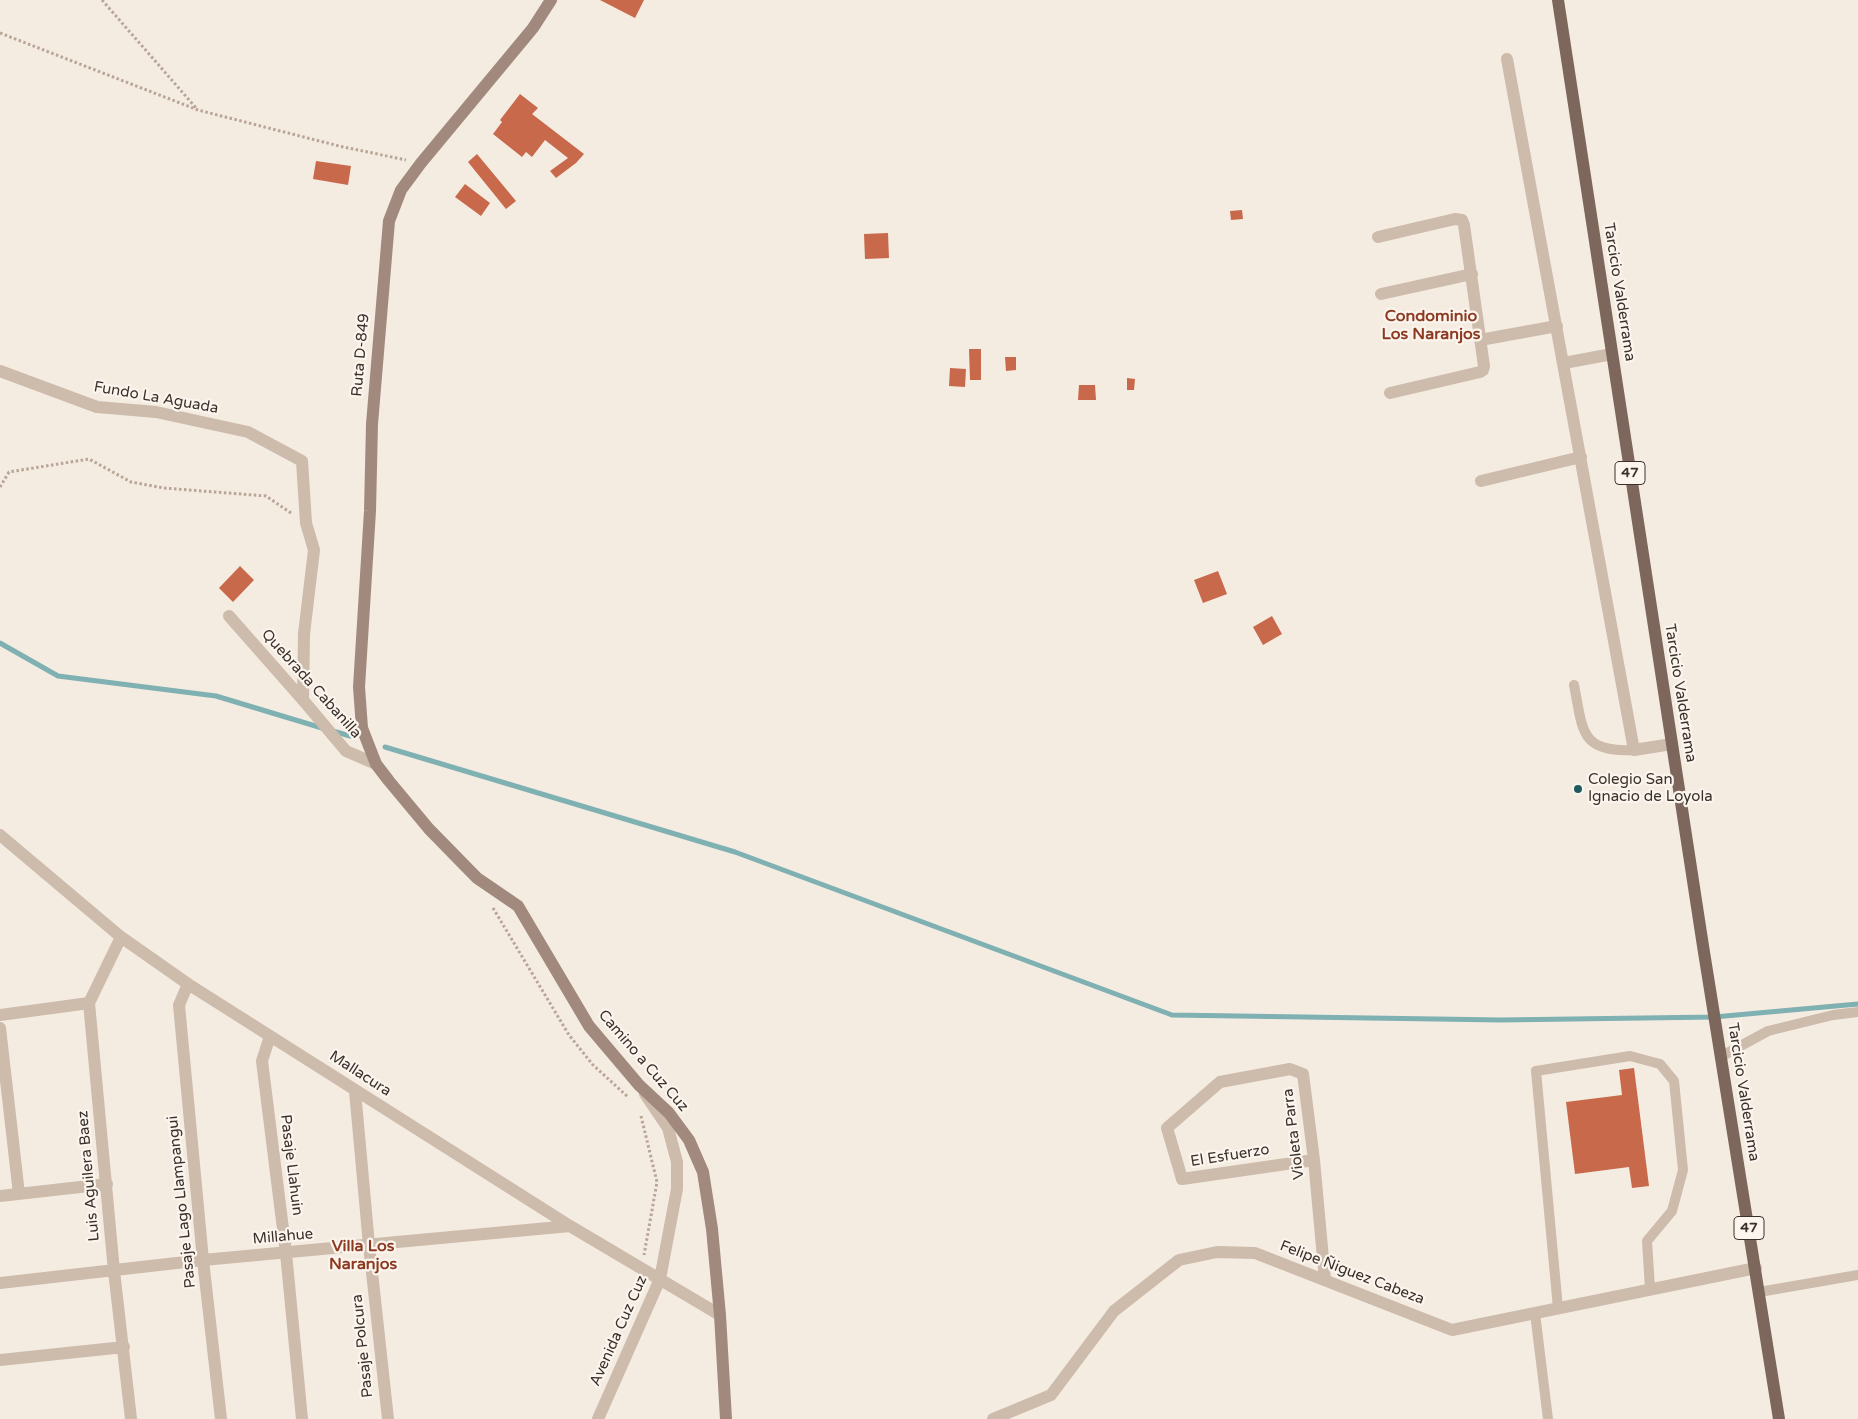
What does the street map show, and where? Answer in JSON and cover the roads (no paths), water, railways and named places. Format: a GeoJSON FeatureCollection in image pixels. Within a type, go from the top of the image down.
{"type":"FeatureCollection","features":[{"type":"Feature","properties":{"kind":"main road","name":"Ruta D-849"},"geometry":{"type":"LineString","coordinates":[[376,764],[362,728],[359,687],[370,511],[372,424],[390,221],[401,190],[421,163],[533,28],[551,0]]}},
{"type":"Feature","properties":{"kind":"main road","name":"Tarcicio Valderrama"},"geometry":{"type":"LineString","coordinates":[[1558,0],[1702,946],[1722,1056],[1779,1419]]}},
{"type":"Feature","properties":{"kind":"main road","name":"Camino a Cuz Cuz"},"geometry":{"type":"LineString","coordinates":[[376,764],[429,829],[477,878],[518,906],[589,1026],[639,1085],[669,1113],[689,1140],[703,1172],[712,1229],[720,1315],[726,1419]]}},
{"type":"Feature","properties":{"kind":"street"},"geometry":{"type":"LineString","coordinates":[[1507,59],[1582,457],[1634,750],[1672,744]]}},
{"type":"Feature","properties":{"kind":"street"},"geometry":{"type":"LineString","coordinates":[[1378,237],[1455,218],[1462,220],[1472,274],[1484,366],[1480,372],[1390,393]]}},
{"type":"Feature","properties":{"kind":"street"},"geometry":{"type":"LineString","coordinates":[[1381,294],[1472,274]]}},
{"type":"Feature","properties":{"kind":"street"},"geometry":{"type":"LineString","coordinates":[[1480,340],[1557,326]]}},
{"type":"Feature","properties":{"kind":"street"},"geometry":{"type":"LineString","coordinates":[[1564,363],[1612,354]]}},
{"type":"Feature","properties":{"kind":"street","name":"Fundo La Aguada"},"geometry":{"type":"LineString","coordinates":[[0,371],[97,407],[156,412],[248,432],[302,461],[306,523],[314,550],[304,634],[303,700]]}},
{"type":"Feature","properties":{"kind":"street"},"geometry":{"type":"LineString","coordinates":[[1481,481],[1582,457]]}},
{"type":"Feature","properties":{"kind":"street","name":"Quebrada Cabanilla"},"geometry":{"type":"LineString","coordinates":[[229,616],[346,751],[376,764]]}},
{"type":"Feature","properties":{"kind":"street","name":"Mallacura"},"geometry":{"type":"LineString","coordinates":[[0,835],[121,937],[188,984],[570,1226],[720,1315]]}},
{"type":"Feature","properties":{"kind":"street"},"geometry":{"type":"LineString","coordinates":[[0,1015],[89,1003],[121,937]]}},
{"type":"Feature","properties":{"kind":"street","name":"Pasaje Lago Llampangui"},"geometry":{"type":"LineString","coordinates":[[188,984],[180,1005],[203,1260],[221,1419]]}},
{"type":"Feature","properties":{"kind":"street","name":"Luis Aguilera Baez"},"geometry":{"type":"LineString","coordinates":[[89,1003],[114,1270],[131,1419]]}},
{"type":"Feature","properties":{"kind":"street"},"geometry":{"type":"LineString","coordinates":[[0,1028],[19,1194]]}},
{"type":"Feature","properties":{"kind":"street","name":"Pasaje Llahuin"},"geometry":{"type":"LineString","coordinates":[[270,1036],[262,1061],[286,1253],[302,1419]]}},
{"type":"Feature","properties":{"kind":"street","name":"Violeta Parra"},"geometry":{"type":"LineString","coordinates":[[1182,1180],[1168,1128],[1220,1082],[1290,1069],[1303,1074],[1314,1160],[1325,1280]]}},
{"type":"Feature","properties":{"kind":"street","name":"Avenida Cuz Cuz"},"geometry":{"type":"LineString","coordinates":[[598,1419],[660,1279],[677,1189],[677,1162],[668,1128],[639,1085]]}},
{"type":"Feature","properties":{"kind":"street","name":"Pasaje Polcura"},"geometry":{"type":"LineString","coordinates":[[355,1091],[368,1245],[388,1419]]}},
{"type":"Feature","properties":{"kind":"street","name":"El Esfuerzo"},"geometry":{"type":"LineString","coordinates":[[1182,1180],[1314,1160]]}},
{"type":"Feature","properties":{"kind":"street"},"geometry":{"type":"LineString","coordinates":[[0,1196],[107,1184]]}},
{"type":"Feature","properties":{"kind":"street","name":"Millahue"},"geometry":{"type":"LineString","coordinates":[[0,1283],[203,1260],[570,1226]]}},
{"type":"Feature","properties":{"kind":"street","name":"Felipe Ñiguez Cabeza"},"geometry":{"type":"LineString","coordinates":[[993,1419],[1051,1395],[1114,1311],[1179,1260],[1216,1252],[1256,1254],[1452,1330],[1756,1268]]}},
{"type":"Feature","properties":{"kind":"street"},"geometry":{"type":"LineString","coordinates":[[0,1360],[124,1347]]}},
{"type":"Feature","properties":{"kind":"lane"},"geometry":{"type":"LineString","coordinates":[[1574,685],[1584,731],[1595,746],[1614,751],[1634,750]]}},
{"type":"Feature","properties":{"kind":"lane"},"geometry":{"type":"LineString","coordinates":[[1722,1056],[1768,1032],[1833,1015],[1858,1012]]}},
{"type":"Feature","properties":{"kind":"lane"},"geometry":{"type":"LineString","coordinates":[[1558,1308],[1536,1071],[1630,1056],[1660,1064],[1674,1081],[1682,1170],[1672,1211],[1647,1241],[1650,1289]]}},
{"type":"Feature","properties":{"kind":"lane"},"geometry":{"type":"LineString","coordinates":[[1759,1292],[1858,1275]]}},
{"type":"Feature","properties":{"kind":"lane"},"geometry":{"type":"LineString","coordinates":[[1535,1313],[1548,1419]]}},
{"type":"Feature","properties":{"kind":"waterway"},"geometry":{"type":"LineString","coordinates":[[0,643],[58,676],[216,696],[322,728]]}},
{"type":"Feature","properties":{"kind":"waterway"},"geometry":{"type":"LineString","coordinates":[[333,731],[350,736]]}},
{"type":"Feature","properties":{"kind":"waterway"},"geometry":{"type":"LineString","coordinates":[[385,747],[735,852],[1172,1015],[1501,1020],[1714,1017],[1858,1004]]}},
{"type":"Feature","properties":{"kind":"place","name":"Colegio San Ignacio de Loyola"},"geometry":{"type":"Point","coordinates":[1578,789]}},
{"type":"Feature","properties":{"kind":"district","name":"Condominio Los Naranjos"},"geometry":{"type":"Point","coordinates":[1431,326]}},
{"type":"Feature","properties":{"kind":"district","name":"Villa Los Naranjos"},"geometry":{"type":"Point","coordinates":[363,1256]}}]}
